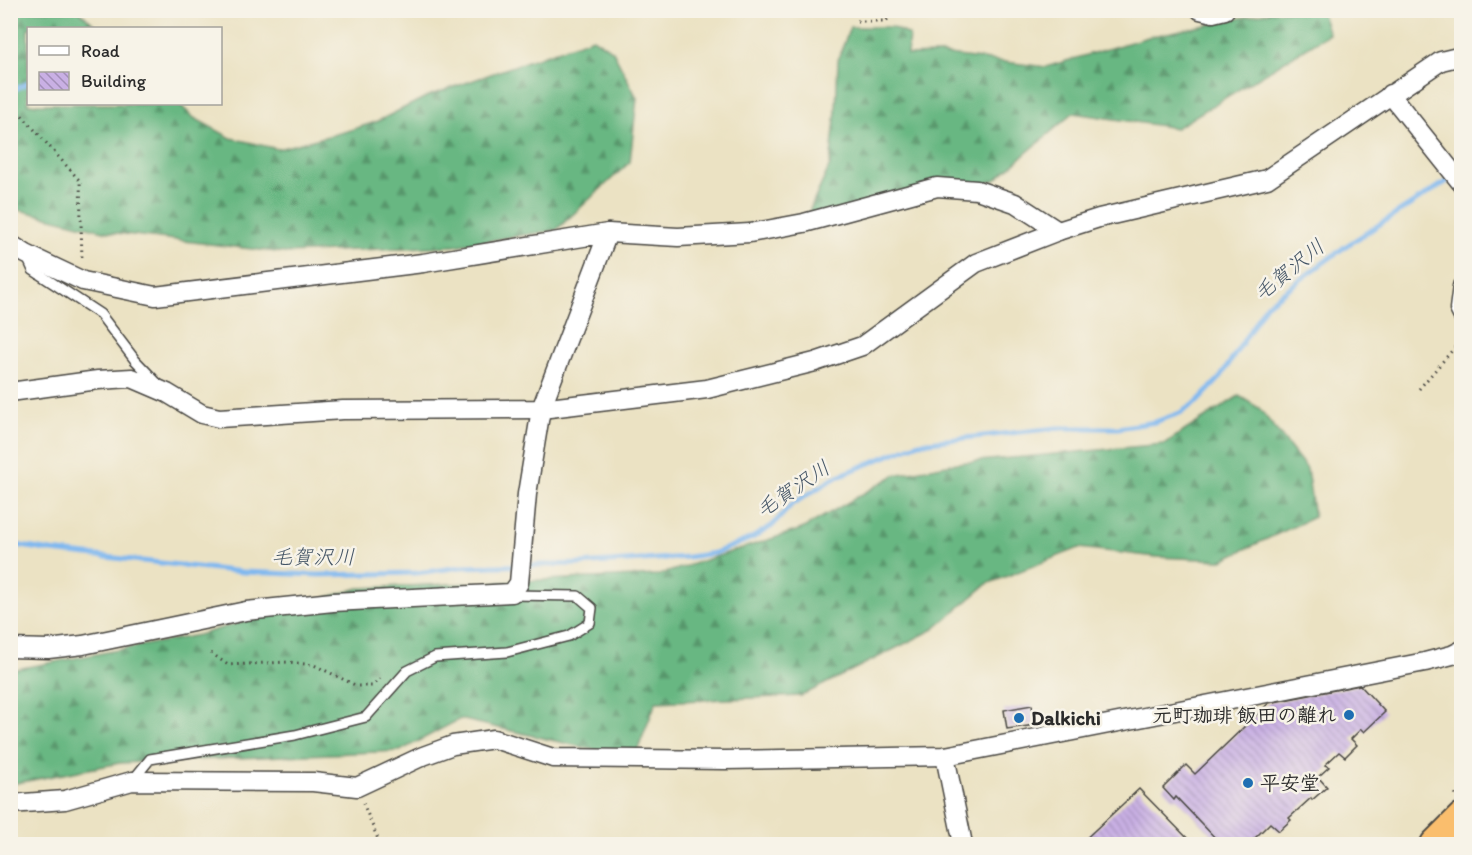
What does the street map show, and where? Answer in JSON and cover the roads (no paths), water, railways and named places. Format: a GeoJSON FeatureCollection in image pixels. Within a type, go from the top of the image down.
{"type":"FeatureCollection","features":[{"type":"Feature","properties":{"kind":"highway"},"geometry":{"type":"LineString","coordinates":[[1435,844],[1461,817]]}},
{"type":"Feature","properties":{"kind":"street"},"geometry":{"type":"LineString","coordinates":[[1200,10],[1213,12],[1225,10]]}},
{"type":"Feature","properties":{"kind":"street"},"geometry":{"type":"LineString","coordinates":[[10,392],[98,380],[132,378],[167,393],[202,414],[219,418],[343,410],[541,409],[707,389],[834,356],[862,346],[976,263],[1058,231],[1099,218],[1267,179],[1441,61],[1461,56]]}},
{"type":"Feature","properties":{"kind":"street"},"geometry":{"type":"LineString","coordinates":[[1390,94],[1461,184]]}},
{"type":"Feature","properties":{"kind":"street"},"geometry":{"type":"LineString","coordinates":[[10,244],[83,281],[154,296],[423,263],[608,233],[678,237],[750,233],[804,223],[937,187],[977,190],[1016,203],[1058,231]]}},
{"type":"Feature","properties":{"kind":"street"},"geometry":{"type":"LineString","coordinates":[[10,648],[48,649],[83,645],[246,611],[333,602],[512,593],[519,583],[527,494],[541,409],[608,233]]}},
{"type":"Feature","properties":{"kind":"street"},"geometry":{"type":"LineString","coordinates":[[1461,286],[1459,309],[1461,315]]}},
{"type":"Feature","properties":{"kind":"street"},"geometry":{"type":"LineString","coordinates":[[10,804],[65,800],[132,781],[312,782],[357,787],[423,756],[453,745],[494,739],[554,758],[725,760],[945,756],[1425,662],[1452,655],[1461,650]]}},
{"type":"Feature","properties":{"kind":"street"},"geometry":{"type":"LineString","coordinates":[[945,756],[963,844]]}},
{"type":"Feature","properties":{"kind":"lane"},"geometry":{"type":"LineString","coordinates":[[26,254],[33,270],[100,314],[135,360],[167,393]]}},
{"type":"Feature","properties":{"kind":"lane"},"geometry":{"type":"LineString","coordinates":[[132,781],[150,759],[295,735],[366,717],[407,670],[435,657],[507,652],[569,636],[590,622],[592,609],[578,596],[478,594]]}},
{"type":"Feature","properties":{"kind":"waterway"},"geometry":{"type":"LineString","coordinates":[[15,89],[27,83]]}},
{"type":"Feature","properties":{"kind":"waterway","name":"毛賀沢川"},"geometry":{"type":"LineString","coordinates":[[10,544],[51,551],[243,572],[318,575],[416,573],[462,567],[578,564],[688,557],[715,553],[752,538],[772,526],[791,505],[836,477],[919,443],[1057,428],[1118,428],[1155,422],[1180,413],[1197,402],[1220,378],[1266,305],[1346,246],[1452,178]]}},
{"type":"Feature","properties":{"kind":"place","name":"元町珈琲 飯田の離れ"},"geometry":{"type":"Point","coordinates":[1349,715]}},
{"type":"Feature","properties":{"kind":"place","name":"Dalkichi"},"geometry":{"type":"Point","coordinates":[1019,718]}},
{"type":"Feature","properties":{"kind":"place","name":"平安堂"},"geometry":{"type":"Point","coordinates":[1248,783]}}]}
